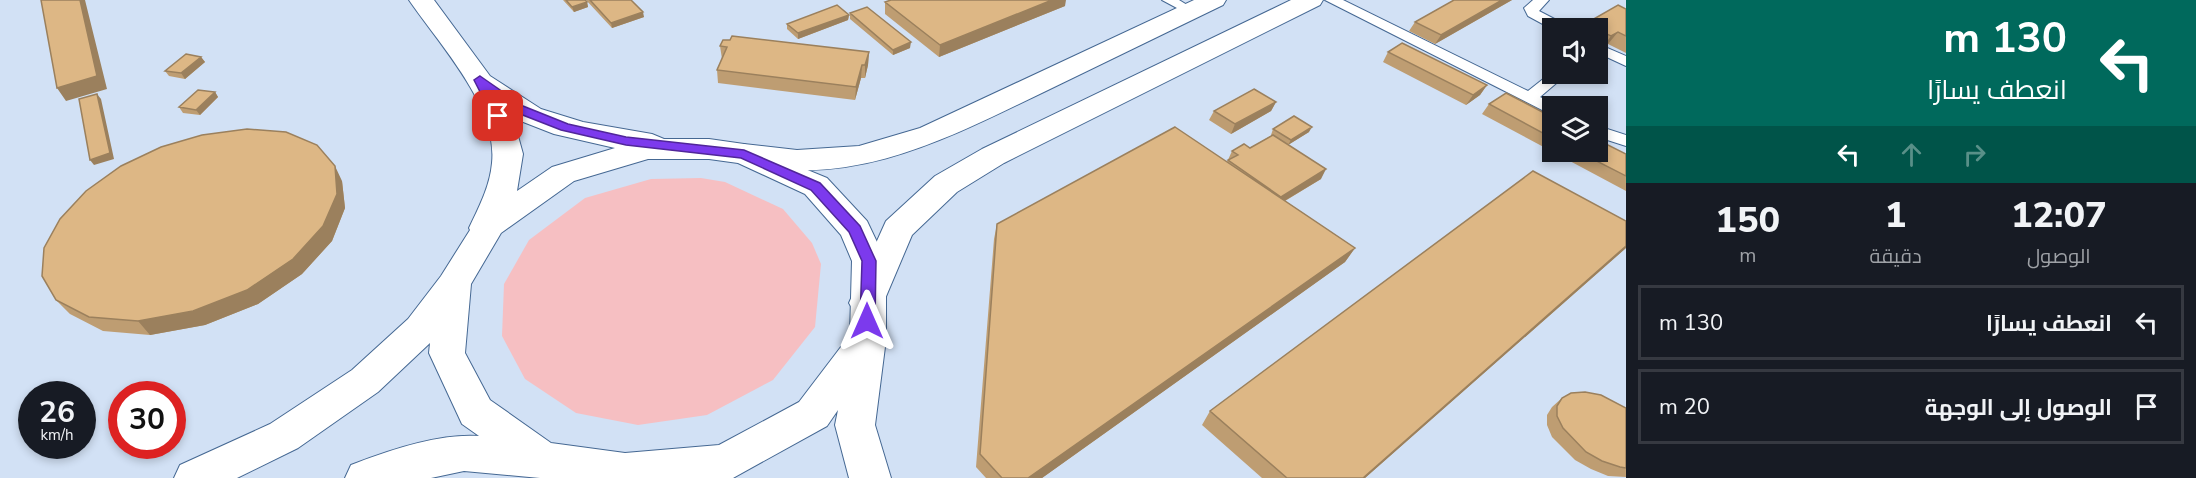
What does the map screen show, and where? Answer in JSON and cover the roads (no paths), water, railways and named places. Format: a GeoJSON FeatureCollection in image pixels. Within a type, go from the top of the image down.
{"type":"FeatureCollection","features":[{"type":"Feature","properties":{"kind":"street"},"geometry":{"type":"LineString","coordinates":[[421,0],[480,80],[498,116],[508,153],[502,193],[476,248]]}},
{"type":"Feature","properties":{"kind":"street"},"geometry":{"type":"LineString","coordinates":[[366,478],[391,468],[464,453],[543,460],[635,475],[724,463],[813,414],[867,321],[898,230],[946,184],[993,156],[1311,0]]}},
{"type":"Feature","properties":{"kind":"street"},"geometry":{"type":"LineString","coordinates":[[480,80],[519,109],[565,127],[626,141],[797,160],[860,156],[930,135],[1191,4]]}},
{"type":"Feature","properties":{"kind":"street"},"geometry":{"type":"LineString","coordinates":[[195,478],[284,436],[365,381],[421,328],[454,284],[490,225],[562,174],[647,150],[709,149]]}},
{"type":"Feature","properties":{"kind":"street"},"geometry":{"type":"LineString","coordinates":[[744,154],[816,186],[855,229],[869,261],[867,321],[855,425],[870,478]]}},
{"type":"Feature","properties":{"kind":"street"},"geometry":{"type":"LineString","coordinates":[[454,284],[447,353],[476,412],[543,460]]}},
{"type":"Feature","properties":{"kind":"lane"},"geometry":{"type":"LineString","coordinates":[[1332,0],[1542,104]]}},
{"type":"Feature","properties":{"kind":"lane"},"geometry":{"type":"LineString","coordinates":[[1542,0],[1531,8],[1533,13],[1542,18]]}},
{"type":"Feature","properties":{"kind":"lane"},"geometry":{"type":"LineString","coordinates":[[1608,53],[1626,63]]}},
{"type":"Feature","properties":{"kind":"lane"},"geometry":{"type":"LineString","coordinates":[[1530,97],[1547,84]]}},
{"type":"Feature","properties":{"kind":"lane"},"geometry":{"type":"LineString","coordinates":[[1608,135],[1626,141]]}}]}
